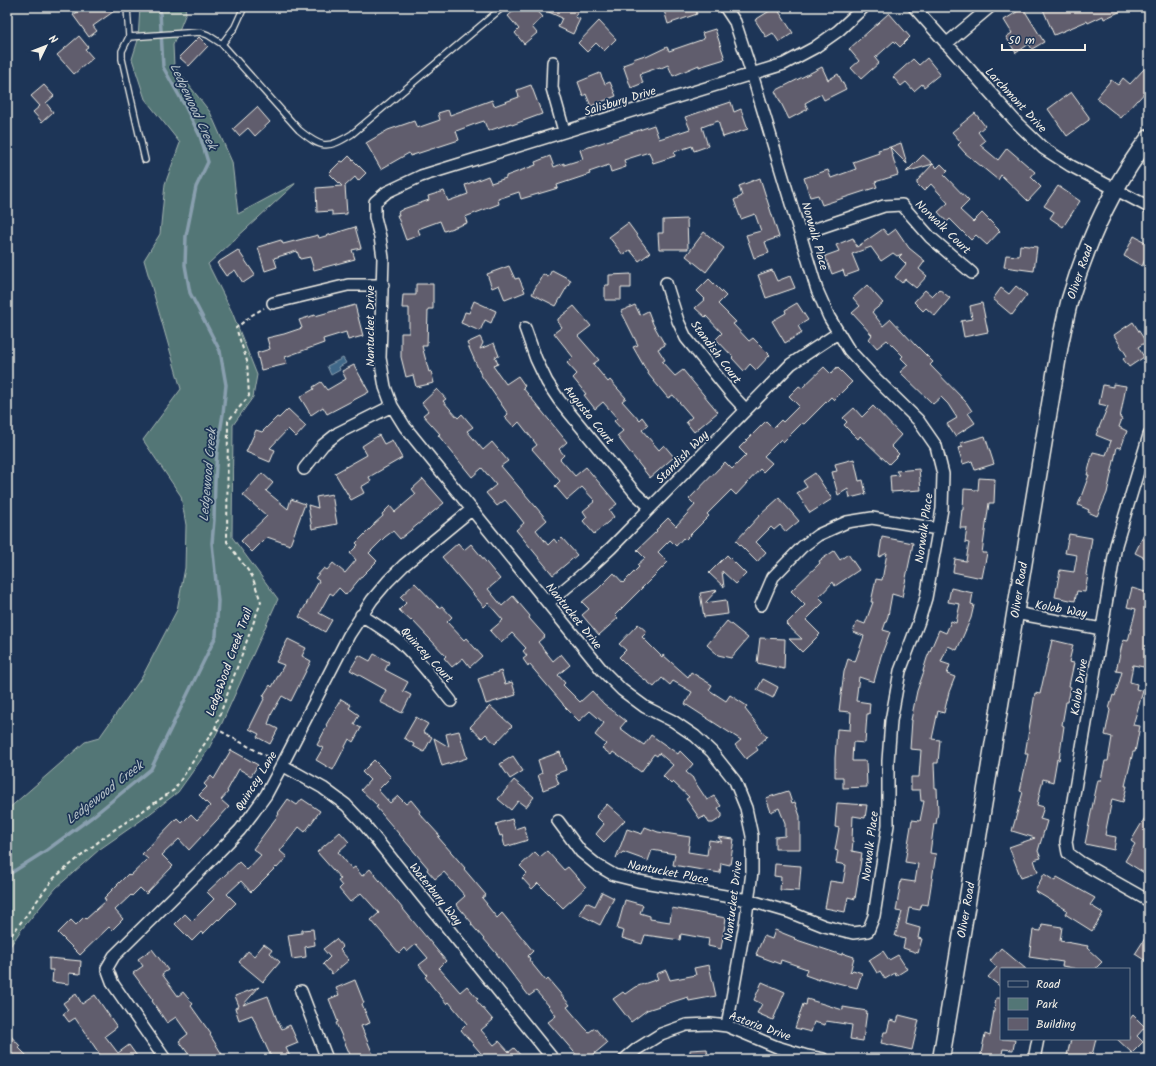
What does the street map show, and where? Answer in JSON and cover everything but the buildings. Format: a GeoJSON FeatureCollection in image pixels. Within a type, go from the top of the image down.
{"type":"FeatureCollection","features":[{"type":"Feature","properties":{"kind":"street","name":"Norwalk Place"},"geometry":{"type":"LineString","coordinates":[[725,7],[735,22],[817,290],[829,317],[850,350],[872,376],[918,420],[936,446],[943,474],[942,509],[926,598],[900,671],[891,721],[888,761],[888,825],[874,916],[868,931],[853,933],[824,926],[789,912],[748,900]]}},
{"type":"Feature","properties":{"kind":"street","name":"Salisbury Drive"},"geometry":{"type":"LineString","coordinates":[[375,202],[387,192],[421,176],[784,64],[814,48],[838,31],[864,7]]}},
{"type":"Feature","properties":{"kind":"street","name":"Larchmont Drive"},"geometry":{"type":"LineString","coordinates":[[914,7],[1017,122],[1043,148],[1071,166],[1149,207]]}},
{"type":"Feature","properties":{"kind":"street"},"geometry":{"type":"LineString","coordinates":[[946,44],[990,7]]}},
{"type":"Feature","properties":{"kind":"street"},"geometry":{"type":"LineString","coordinates":[[553,62],[552,88],[564,131]]}},
{"type":"Feature","properties":{"kind":"street","name":"Oliver Road"},"geometry":{"type":"LineString","coordinates":[[941,1059],[1060,344],[1070,300],[1090,242],[1116,190],[1149,138]]}},
{"type":"Feature","properties":{"kind":"street","name":"Nantucket Drive"},"geometry":{"type":"LineString","coordinates":[[375,202],[375,217],[383,258],[380,358],[385,387],[392,406],[405,427],[602,670],[622,690],[645,707],[673,721],[695,736],[712,752],[735,781],[746,808],[752,836],[752,872],[727,1026]]}},
{"type":"Feature","properties":{"kind":"street","name":"Norwalk Court"},"geometry":{"type":"LineString","coordinates":[[801,234],[884,206],[902,205],[930,236],[972,273]]}},
{"type":"Feature","properties":{"kind":"street","name":"Standish Court"},"geometry":{"type":"LineString","coordinates":[[666,283],[678,321],[686,338],[746,410]]}},
{"type":"Feature","properties":{"kind":"street"},"geometry":{"type":"LineString","coordinates":[[273,303],[348,285],[383,284]]}},
{"type":"Feature","properties":{"kind":"street","name":"Augusta Court"},"geometry":{"type":"LineString","coordinates":[[525,328],[536,359],[547,382],[555,394],[636,494],[650,507]]}},
{"type":"Feature","properties":{"kind":"street","name":"Standish Way"},"geometry":{"type":"LineString","coordinates":[[548,603],[585,572],[791,364],[838,333]]}},
{"type":"Feature","properties":{"kind":"street"},"geometry":{"type":"LineString","coordinates":[[304,469],[323,445],[338,433],[392,406]]}},
{"type":"Feature","properties":{"kind":"street","name":"Kolob Drive"},"geometry":{"type":"LineString","coordinates":[[1149,435],[1116,545],[1066,842],[1068,853],[1080,862],[1149,901]]}},
{"type":"Feature","properties":{"kind":"street","name":"Quincey Lane"},"geometry":{"type":"LineString","coordinates":[[165,1059],[114,984],[107,968],[114,956],[240,830],[266,795],[349,635],[361,616],[384,586],[404,565],[471,510]]}},
{"type":"Feature","properties":{"kind":"street"},"geometry":{"type":"LineString","coordinates":[[761,605],[773,577],[802,547],[818,534],[847,522],[872,518],[938,529]]}},
{"type":"Feature","properties":{"kind":"street","name":"Kolob Way"},"geometry":{"type":"LineString","coordinates":[[1015,613],[1102,629]]}},
{"type":"Feature","properties":{"kind":"street","name":"Quincey Court"},"geometry":{"type":"LineString","coordinates":[[361,616],[387,632],[401,643],[451,701]]}},
{"type":"Feature","properties":{"kind":"street","name":"Waterbury Way"},"geometry":{"type":"LineString","coordinates":[[282,765],[323,788],[346,805],[363,823],[553,1059]]}},
{"type":"Feature","properties":{"kind":"street","name":"Nantucket Place"},"geometry":{"type":"LineString","coordinates":[[558,821],[581,852],[597,865],[614,875],[638,881],[748,900]]}},
{"type":"Feature","properties":{"kind":"street"},"geometry":{"type":"LineString","coordinates":[[301,991],[327,1059]]}},
{"type":"Feature","properties":{"kind":"street","name":"Astoria Drive"},"geometry":{"type":"LineString","coordinates":[[625,1059],[637,1049],[661,1034],[686,1025],[710,1024],[727,1026],[777,1047],[823,1059]]}},
{"type":"Feature","properties":{"kind":"street"},"geometry":{"type":"LineString","coordinates":[[1034,1059],[1038,1040]]}},
{"type":"Feature","properties":{"kind":"lane"},"geometry":{"type":"LineString","coordinates":[[127,7],[130,37],[122,51],[122,59],[145,160]]}},
{"type":"Feature","properties":{"kind":"lane"},"geometry":{"type":"LineString","coordinates":[[222,44],[236,27],[244,7]]}},
{"type":"Feature","properties":{"kind":"lane"},"geometry":{"type":"LineString","coordinates":[[130,37],[200,32],[208,35],[222,44],[299,130],[312,140],[322,145],[331,145],[352,134],[503,7]]}},
{"type":"Feature","properties":{"kind":"path","name":"LedgeWood Creek Trail"},"geometry":{"type":"LineString","coordinates":[[7,941],[54,878],[108,834],[174,790],[215,728],[261,602],[252,576],[227,542],[228,421],[249,396],[247,360],[236,328],[252,315],[273,303]]}},
{"type":"Feature","properties":{"kind":"path","name":"LedgeWood Creek Trail"},"geometry":{"type":"LineString","coordinates":[[215,728],[282,765]]}},
{"type":"Feature","properties":{"kind":"green space"},"geometry":{"type":"Polygon","coordinates":[[[140,7],[185,7],[186,13],[173,45],[174,66],[210,112],[232,162],[238,214],[296,183],[208,264],[232,312],[257,375],[253,397],[233,425],[232,537],[278,599],[222,723],[208,750],[178,792],[100,849],[56,888],[21,930],[7,951],[7,810],[85,742],[99,738],[142,677],[177,610],[185,568],[186,525],[181,496],[143,440],[181,389],[144,260],[160,234],[165,184],[180,143],[145,99],[132,59],[138,40],[140,7]]]}},
{"type":"Feature","properties":{"kind":"water"},"geometry":{"type":"Polygon","coordinates":[[[343,358],[346,363],[339,367],[340,370],[331,375],[327,366],[343,358]]]}},
{"type":"Feature","properties":{"kind":"waterway","name":"Ledgewood Creek"},"geometry":{"type":"LineString","coordinates":[[7,881],[11,873],[47,850],[92,817],[151,769],[216,636],[218,601],[212,543],[217,451],[226,385],[220,351],[190,293],[185,265],[186,236],[196,187],[208,162],[200,136],[163,67],[161,7]]}}]}
